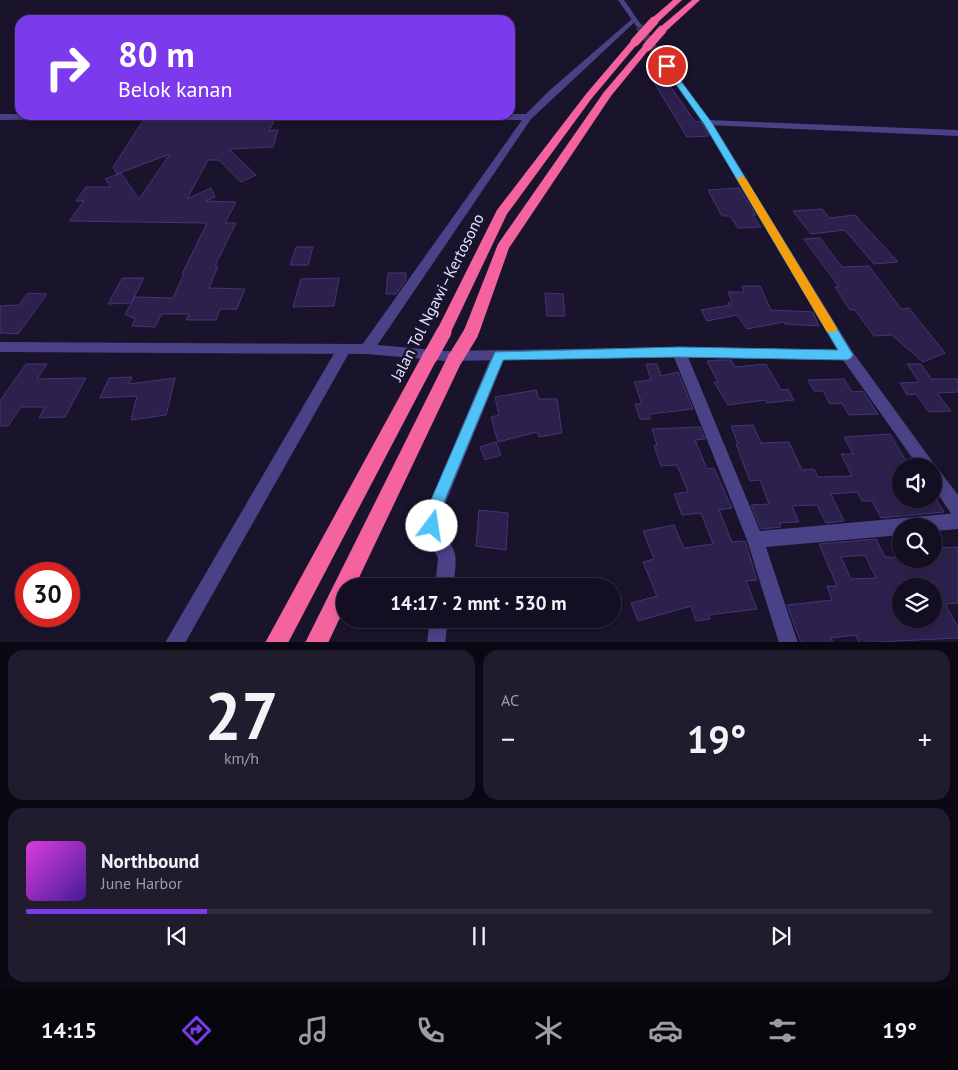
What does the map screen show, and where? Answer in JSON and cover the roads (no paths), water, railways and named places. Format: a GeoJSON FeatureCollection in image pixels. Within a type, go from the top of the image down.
{"type":"FeatureCollection","features":[{"type":"Feature","properties":{"kind":"highway","name":"Jalan Tol Ngawi–Kertosono"},"geometry":{"type":"LineString","coordinates":[[276,642],[444,332],[501,213],[589,96],[654,21],[678,0]]}},
{"type":"Feature","properties":{"kind":"highway"},"geometry":{"type":"LineString","coordinates":[[316,642],[455,359],[471,333],[504,248],[607,94],[652,50],[662,30],[696,0]]}},
{"type":"Feature","properties":{"kind":"street"},"geometry":{"type":"LineString","coordinates":[[367,349],[528,117],[560,85],[637,23],[621,0]]}},
{"type":"Feature","properties":{"kind":"street"},"geometry":{"type":"LineString","coordinates":[[652,50],[708,123],[847,355],[921,458]]}},
{"type":"Feature","properties":{"kind":"street"},"geometry":{"type":"LineString","coordinates":[[0,117],[15,117]]}},
{"type":"Feature","properties":{"kind":"street"},"geometry":{"type":"LineString","coordinates":[[515,117],[528,117]]}},
{"type":"Feature","properties":{"kind":"street"},"geometry":{"type":"LineString","coordinates":[[708,123],[958,133]]}},
{"type":"Feature","properties":{"kind":"street"},"geometry":{"type":"LineString","coordinates":[[0,347],[344,348],[445,356],[679,352],[847,355]]}},
{"type":"Feature","properties":{"kind":"street"},"geometry":{"type":"LineString","coordinates":[[174,642],[344,348]]}},
{"type":"Feature","properties":{"kind":"street"},"geometry":{"type":"LineString","coordinates":[[679,352],[755,540],[789,642]]}},
{"type":"Feature","properties":{"kind":"street"},"geometry":{"type":"LineString","coordinates":[[445,578],[447,560],[441,543],[434,534],[432,526],[433,514],[499,355]]}},
{"type":"Feature","properties":{"kind":"street"},"geometry":{"type":"LineString","coordinates":[[942,486],[958,509]]}},
{"type":"Feature","properties":{"kind":"street"},"geometry":{"type":"LineString","coordinates":[[755,540],[958,521]]}},
{"type":"Feature","properties":{"kind":"street"},"geometry":{"type":"LineString","coordinates":[[436,642],[438,628]]}},
{"type":"Feature","properties":{"kind":"tunnel"},"geometry":{"type":"LineString","coordinates":[[639,26],[656,52]]}}]}
